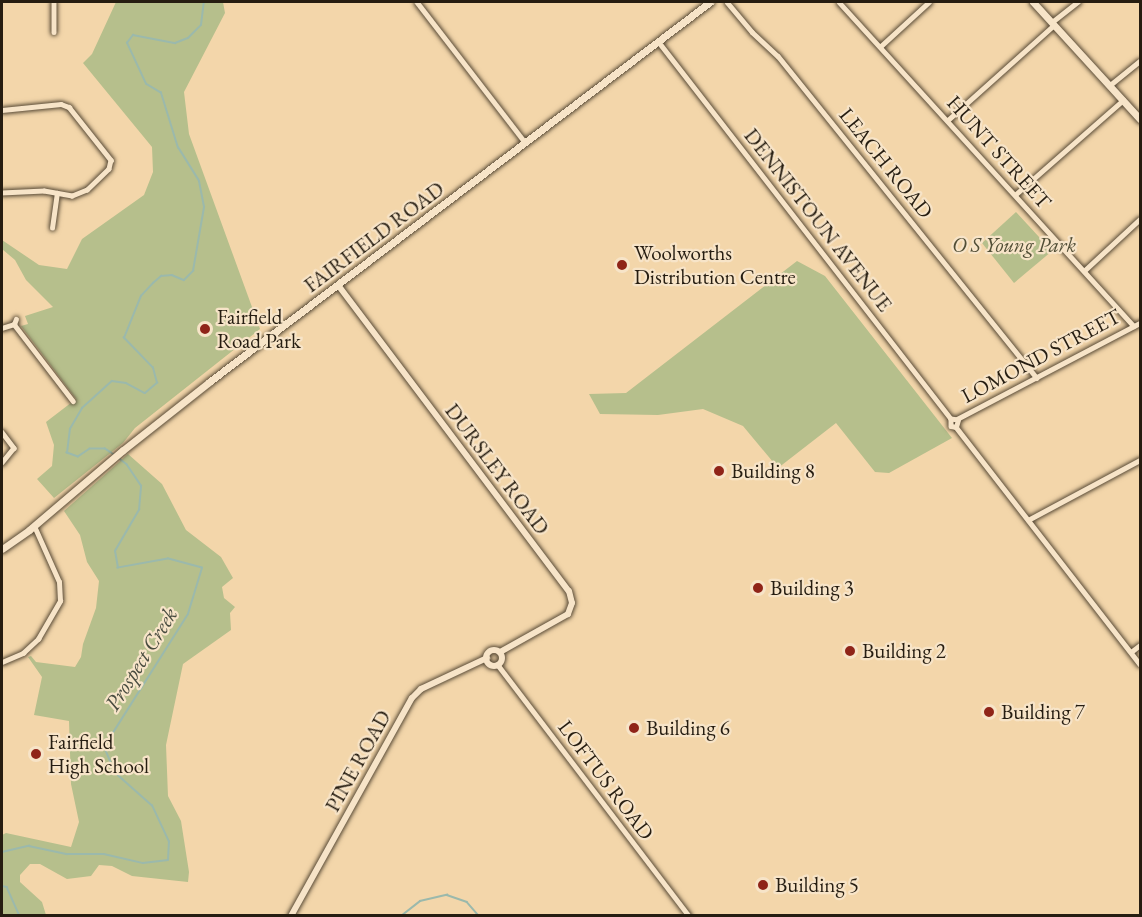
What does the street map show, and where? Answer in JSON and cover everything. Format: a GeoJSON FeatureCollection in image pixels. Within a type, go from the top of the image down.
{"type":"FeatureCollection","features":[{"type":"Feature","properties":{"kind":"main road","name":"FAIRFIELD ROAD"},"geometry":{"type":"LineString","coordinates":[[2,549],[34,526],[123,450],[710,2]]}},
{"type":"Feature","properties":{"kind":"main road"},"geometry":{"type":"LineString","coordinates":[[1033,2],[1140,119]]}},
{"type":"Feature","properties":{"kind":"street"},"geometry":{"type":"LineString","coordinates":[[54,2],[54,32]]}},
{"type":"Feature","properties":{"kind":"street"},"geometry":{"type":"LineString","coordinates":[[417,2],[525,142]]}},
{"type":"Feature","properties":{"kind":"street","name":"LEACH ROAD"},"geometry":{"type":"LineString","coordinates":[[727,2],[792,73],[1037,378]]}},
{"type":"Feature","properties":{"kind":"street","name":"HUNT STREET"},"geometry":{"type":"LineString","coordinates":[[839,2],[1134,326]]}},
{"type":"Feature","properties":{"kind":"street"},"geometry":{"type":"LineString","coordinates":[[881,46],[929,2]]}},
{"type":"Feature","properties":{"kind":"street"},"geometry":{"type":"LineString","coordinates":[[948,120],[1078,2]]}},
{"type":"Feature","properties":{"kind":"street","name":"DENNISTOUN AVENUE"},"geometry":{"type":"LineString","coordinates":[[658,41],[954,419]]}},
{"type":"Feature","properties":{"kind":"street"},"geometry":{"type":"LineString","coordinates":[[1110,85],[1140,61]]}},
{"type":"Feature","properties":{"kind":"street"},"geometry":{"type":"LineString","coordinates":[[1016,195],[1123,100]]}},
{"type":"Feature","properties":{"kind":"street"},"geometry":{"type":"LineString","coordinates":[[2,110],[61,104],[69,107],[111,160],[109,169],[87,190],[72,196],[2,192]]}},
{"type":"Feature","properties":{"kind":"street"},"geometry":{"type":"LineString","coordinates":[[52,228],[57,194]]}},
{"type":"Feature","properties":{"kind":"street"},"geometry":{"type":"LineString","coordinates":[[1084,271],[1140,219]]}},
{"type":"Feature","properties":{"kind":"street","name":"DURSLEY ROAD"},"geometry":{"type":"LineString","coordinates":[[338,285],[569,591],[573,603],[568,614],[500,652]]}},
{"type":"Feature","properties":{"kind":"street"},"geometry":{"type":"LineString","coordinates":[[2,328],[15,321],[73,401]]}},
{"type":"Feature","properties":{"kind":"street","name":"LOMOND STREET"},"geometry":{"type":"LineString","coordinates":[[954,419],[1140,323]]}},
{"type":"Feature","properties":{"kind":"street"},"geometry":{"type":"LineString","coordinates":[[954,419],[959,423],[956,427],[1140,664]]}},
{"type":"Feature","properties":{"kind":"street"},"geometry":{"type":"LineString","coordinates":[[2,432],[14,448],[2,463]]}},
{"type":"Feature","properties":{"kind":"street"},"geometry":{"type":"LineString","coordinates":[[1028,520],[1140,460]]}},
{"type":"Feature","properties":{"kind":"street"},"geometry":{"type":"LineString","coordinates":[[2,662],[22,653],[38,639],[60,601],[59,582],[34,526]]}},
{"type":"Feature","properties":{"kind":"street"},"geometry":{"type":"LineString","coordinates":[[1131,652],[1140,645]]}},
{"type":"Feature","properties":{"kind":"street"},"geometry":{"type":"LineString","coordinates":[[491,650],[500,652],[502,659],[498,664],[491,664],[487,658],[491,650]]}},
{"type":"Feature","properties":{"kind":"street","name":"PINE ROAD"},"geometry":{"type":"LineString","coordinates":[[291,915],[412,698],[421,689],[487,658]]}},
{"type":"Feature","properties":{"kind":"street","name":"LOFTUS ROAD"},"geometry":{"type":"LineString","coordinates":[[498,664],[689,915]]}},
{"type":"Feature","properties":{"kind":"green space","name":"Fairfield Road Park"},"geometry":{"type":"Polygon","coordinates":[[[116,2],[223,2],[225,13],[184,92],[189,134],[260,329],[135,428],[123,443],[54,498],[37,479],[52,466],[54,445],[46,422],[76,399],[21,326],[28,324],[25,316],[53,307],[26,280],[15,260],[2,249],[2,240],[39,265],[67,269],[82,239],[144,195],[153,172],[152,147],[83,63],[92,54],[116,2]]]}},
{"type":"Feature","properties":{"kind":"green space","name":"O S Young Park"},"geometry":{"type":"Polygon","coordinates":[[[1016,212],[1052,251],[1014,283],[982,243],[1016,212]]]}},
{"type":"Feature","properties":{"kind":"green space"},"geometry":{"type":"Polygon","coordinates":[[[797,261],[825,276],[952,438],[889,473],[875,472],[836,423],[778,468],[743,426],[703,409],[658,415],[600,414],[589,394],[626,393],[797,261]]]}},
{"type":"Feature","properties":{"kind":"green space"},"geometry":{"type":"Polygon","coordinates":[[[128,454],[162,484],[186,530],[221,557],[233,578],[222,587],[224,598],[235,607],[230,613],[231,630],[183,664],[166,745],[168,796],[181,821],[189,872],[188,882],[132,876],[112,866],[99,865],[91,876],[67,879],[40,864],[30,864],[20,875],[20,882],[42,902],[46,915],[2,915],[2,835],[6,833],[71,847],[79,822],[71,784],[69,721],[34,715],[42,677],[28,657],[31,656],[36,662],[75,667],[81,657],[83,644],[96,608],[99,581],[87,562],[80,535],[64,511],[128,454]]]}},
{"type":"Feature","properties":{"kind":"waterway","name":"Prospect Creek"},"geometry":{"type":"LineString","coordinates":[[114,455],[105,449],[90,449],[78,457],[67,453],[70,429],[82,408],[112,381],[126,383],[145,393],[157,383],[153,368],[124,338],[141,296],[153,283],[161,276],[172,275],[184,280],[193,271],[204,207],[199,181],[178,148],[161,93],[146,84],[127,43],[133,35],[175,43],[188,38],[201,25],[204,2]]}},
{"type":"Feature","properties":{"kind":"waterway","name":"Prospect Creek"},"geometry":{"type":"LineString","coordinates":[[2,852],[29,846],[67,854],[104,854],[143,863],[168,860],[169,842],[152,806],[115,773],[104,747],[188,614],[202,568],[168,559],[118,568],[115,551],[139,510],[141,486],[127,465],[118,458]]}},
{"type":"Feature","properties":{"kind":"waterway","name":"Prospect Creek"},"geometry":{"type":"LineString","coordinates":[[2,886],[7,887],[20,916]]}},
{"type":"Feature","properties":{"kind":"waterway"},"geometry":{"type":"LineString","coordinates":[[401,916],[420,901],[447,895],[467,902],[479,916]]}},
{"type":"Feature","properties":{"kind":"place","name":"Woolworths Distribution Centre"},"geometry":{"type":"Point","coordinates":[622,265]}},
{"type":"Feature","properties":{"kind":"place","name":"Fairfield Road Park"},"geometry":{"type":"Point","coordinates":[205,329]}},
{"type":"Feature","properties":{"kind":"place","name":"Building 8"},"geometry":{"type":"Point","coordinates":[719,471]}},
{"type":"Feature","properties":{"kind":"place","name":"Building 3"},"geometry":{"type":"Point","coordinates":[758,588]}},
{"type":"Feature","properties":{"kind":"place","name":"Building 2"},"geometry":{"type":"Point","coordinates":[850,651]}},
{"type":"Feature","properties":{"kind":"place","name":"Building 7"},"geometry":{"type":"Point","coordinates":[989,712]}},
{"type":"Feature","properties":{"kind":"place","name":"Building 6"},"geometry":{"type":"Point","coordinates":[634,728]}},
{"type":"Feature","properties":{"kind":"place","name":"Fairfield High School"},"geometry":{"type":"Point","coordinates":[36,754]}},
{"type":"Feature","properties":{"kind":"place","name":"Building 5"},"geometry":{"type":"Point","coordinates":[763,885]}}]}
